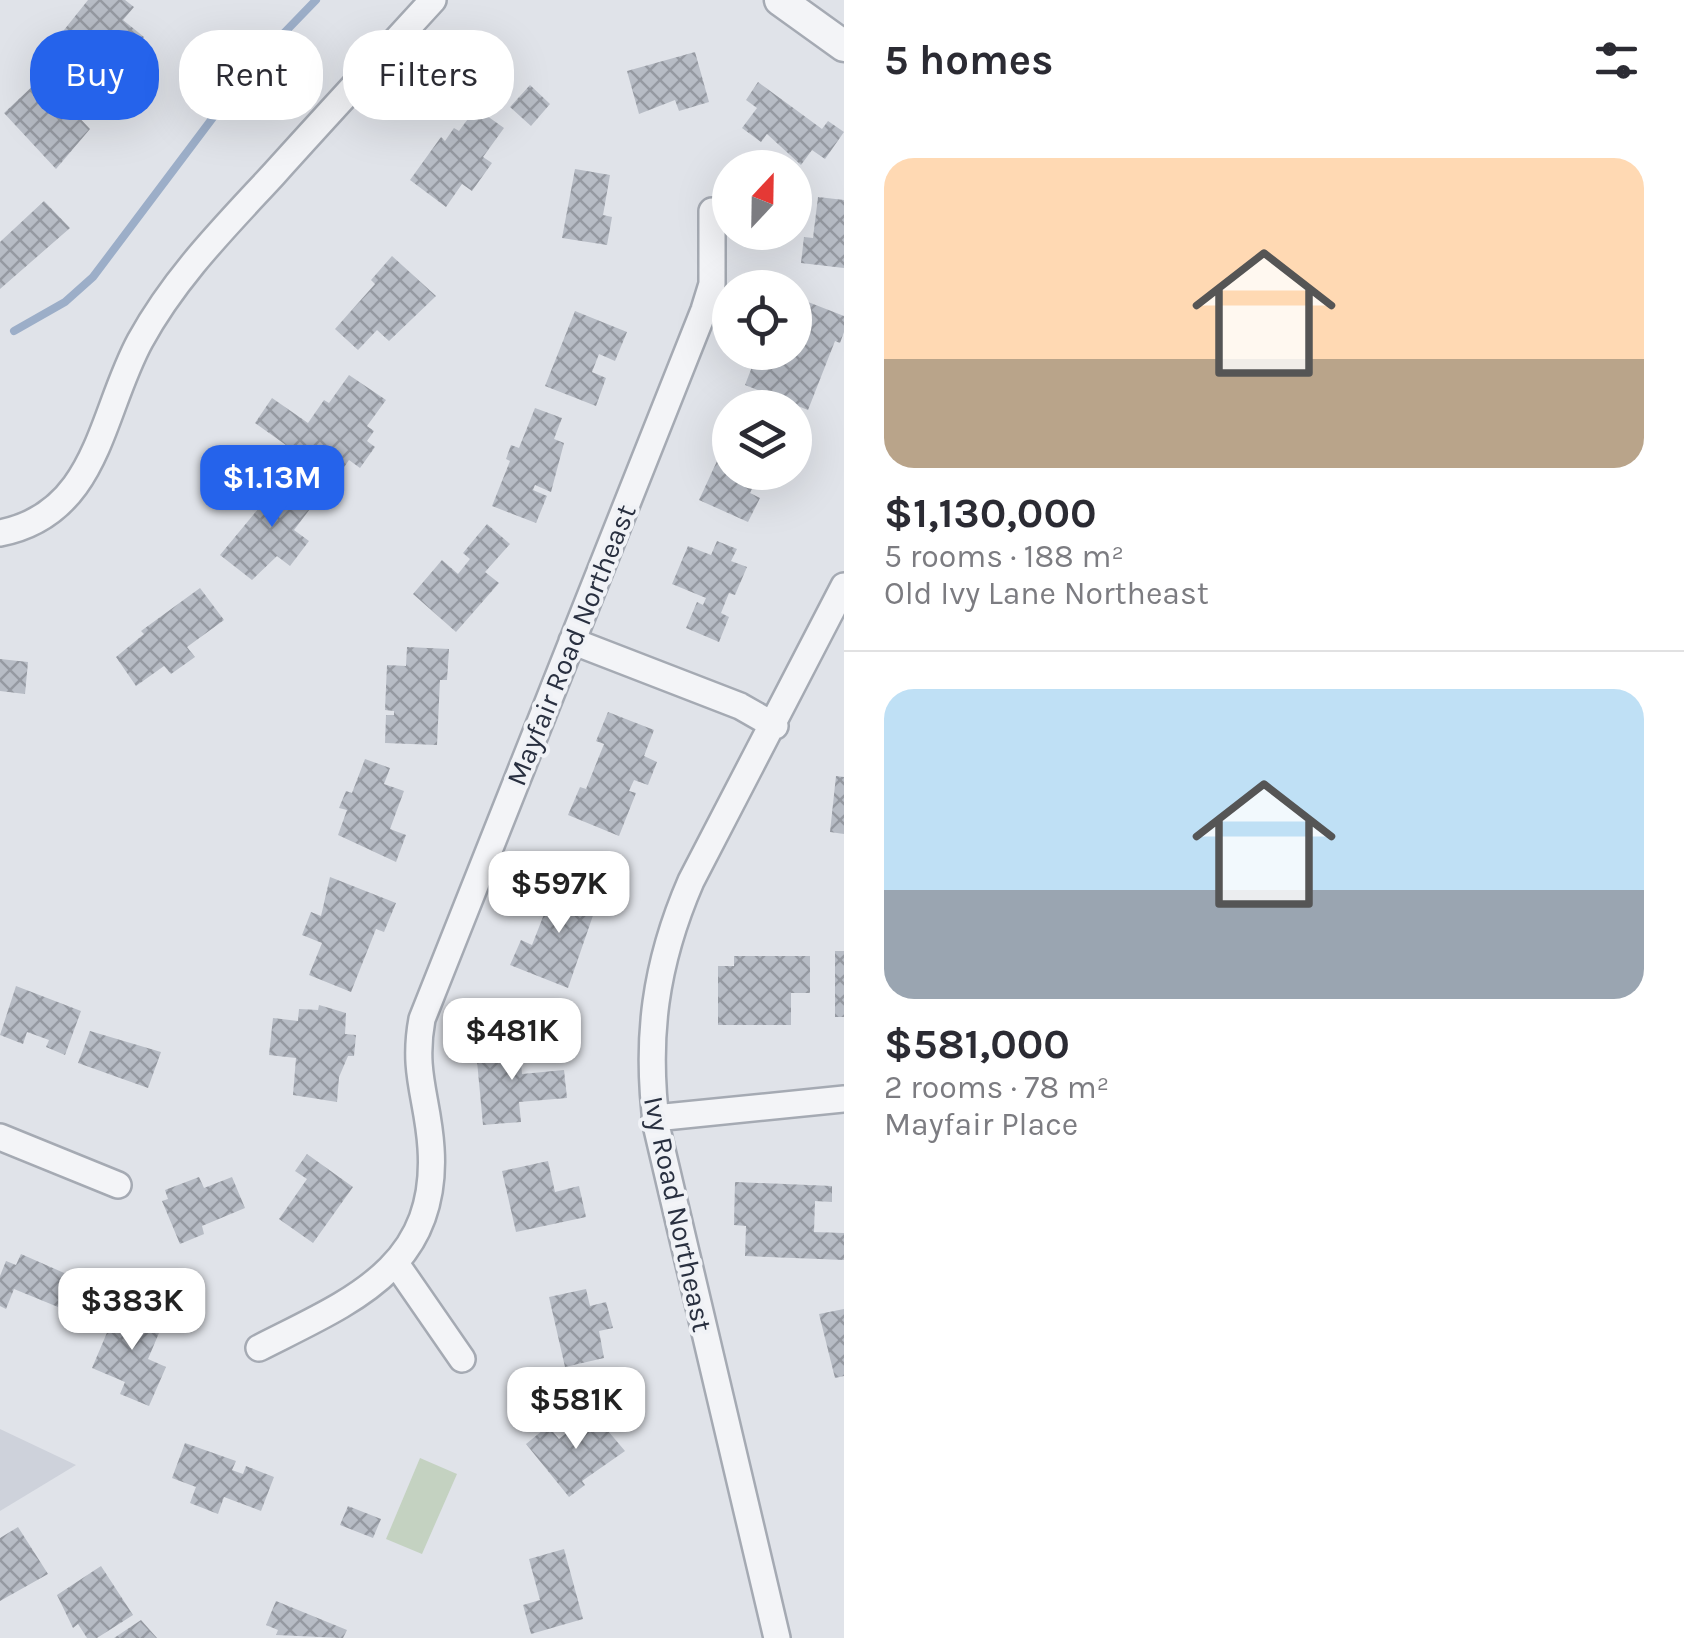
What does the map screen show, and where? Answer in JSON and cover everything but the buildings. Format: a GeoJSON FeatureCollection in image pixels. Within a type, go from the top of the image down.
{"type":"FeatureCollection","features":[{"type":"Feature","properties":{"kind":"street"},"geometry":{"type":"LineString","coordinates":[[0,533],[48,516],[72,496],[92,464],[138,345],[185,271],[433,0]]}},
{"type":"Feature","properties":{"kind":"street"},"geometry":{"type":"LineString","coordinates":[[780,0],[844,46]]}},
{"type":"Feature","properties":{"kind":"street","name":"Mayfair Road Northeast"},"geometry":{"type":"LineString","coordinates":[[258,1348],[358,1298],[396,1265],[421,1224],[432,1181],[431,1144],[416,1072],[422,1018],[704,310],[712,284],[712,250]]}},
{"type":"Feature","properties":{"kind":"street","name":"Ivy Road Northeast"},"geometry":{"type":"LineString","coordinates":[[777,1638],[655,1118],[649,1072],[652,1002],[665,946],[691,880],[775,726],[844,586]]}},
{"type":"Feature","properties":{"kind":"street"},"geometry":{"type":"LineString","coordinates":[[572,640],[740,706],[775,726]]}},
{"type":"Feature","properties":{"kind":"street"},"geometry":{"type":"LineString","coordinates":[[655,1118],[844,1099]]}},
{"type":"Feature","properties":{"kind":"street"},"geometry":{"type":"LineString","coordinates":[[0,1137],[118,1185]]}},
{"type":"Feature","properties":{"kind":"street"},"geometry":{"type":"LineString","coordinates":[[396,1265],[462,1359]]}},
{"type":"Feature","properties":{"kind":"shaded area"},"geometry":{"type":"Polygon","coordinates":[[[0,1429],[76,1465],[0,1511],[0,1429]]]}},
{"type":"Feature","properties":{"kind":"green space"},"geometry":{"type":"Polygon","coordinates":[[[420,1458],[457,1474],[422,1554],[386,1539],[420,1458]]]}},
{"type":"Feature","properties":{"kind":"waterway"},"geometry":{"type":"LineString","coordinates":[[14,331],[65,302],[93,277],[251,67],[316,0]]}}]}
